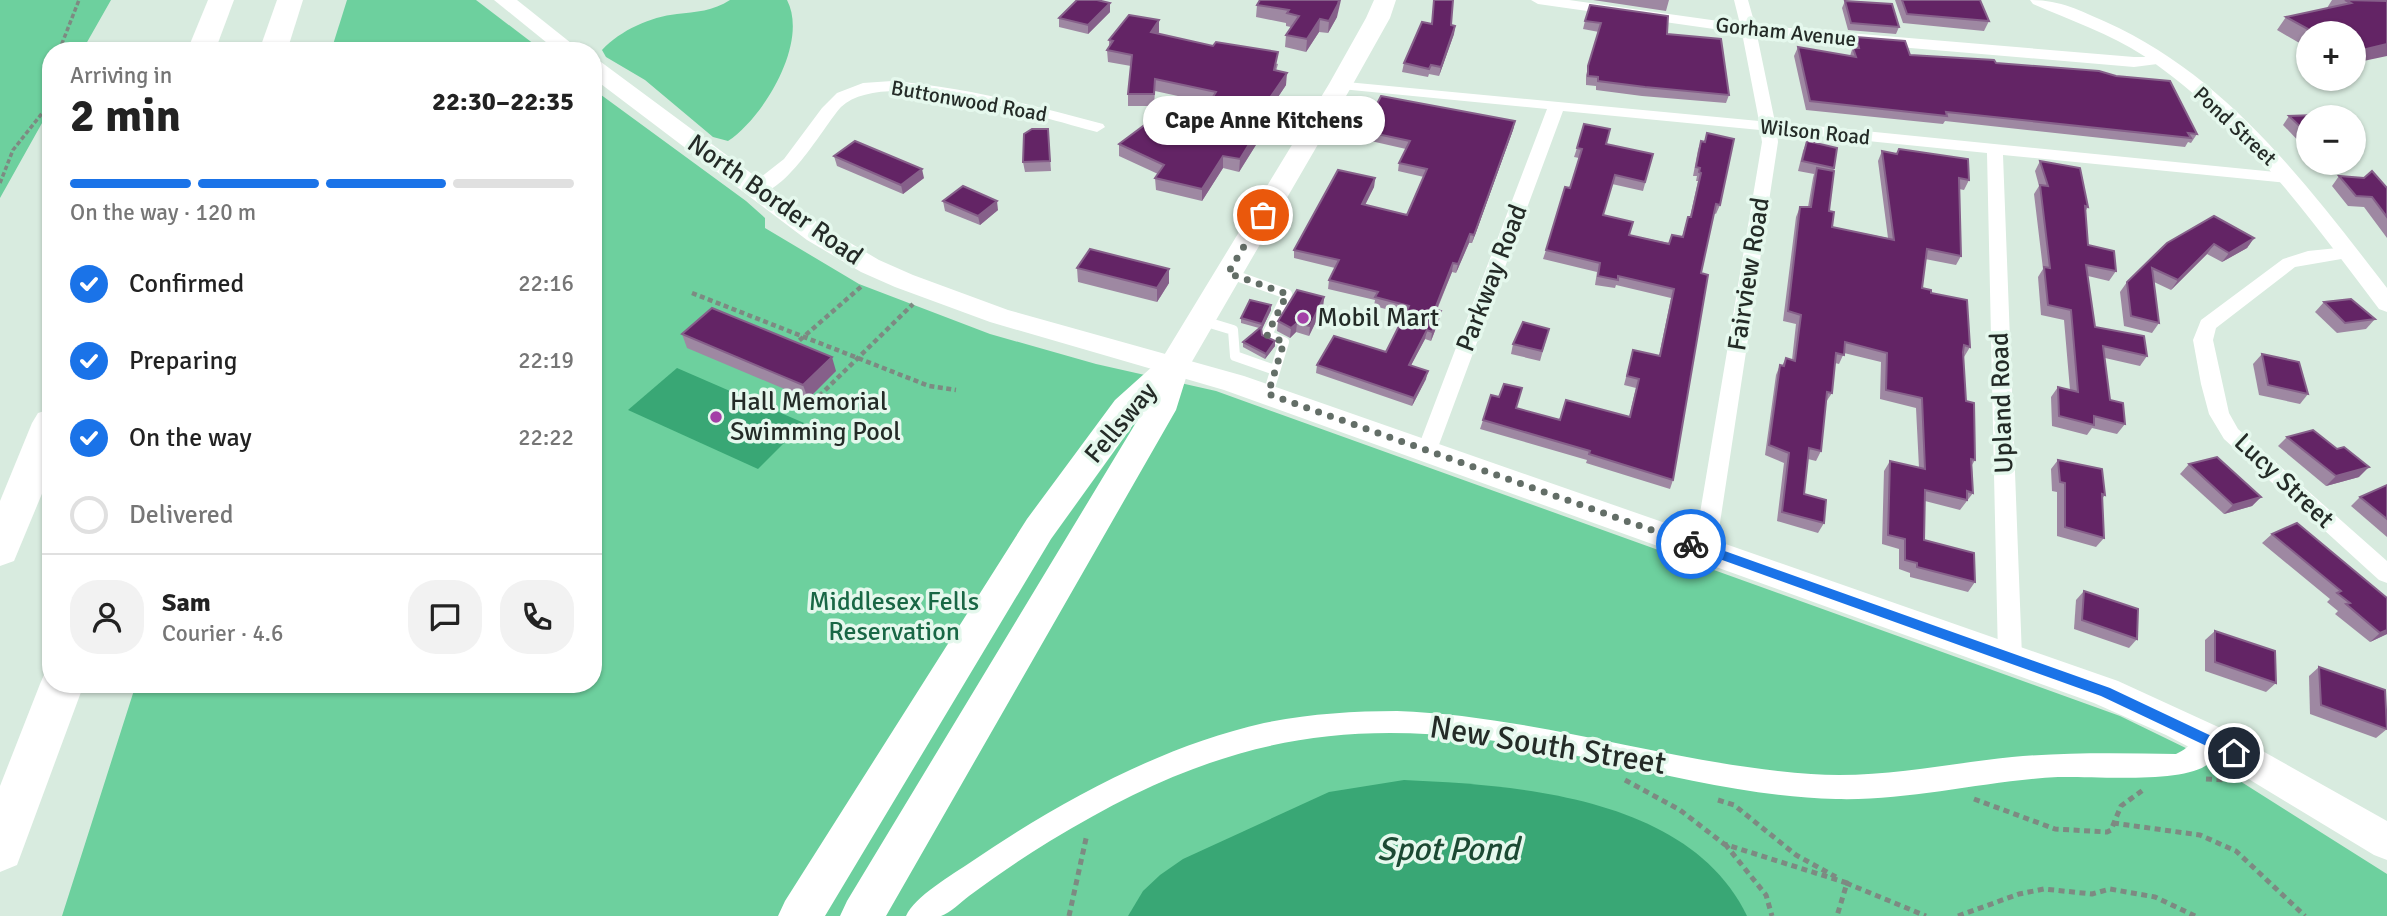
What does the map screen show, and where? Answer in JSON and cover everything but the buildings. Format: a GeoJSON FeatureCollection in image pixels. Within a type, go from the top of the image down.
{"type":"FeatureCollection","features":[{"type":"Feature","properties":{"kind":"highway"},"geometry":{"type":"LineString","coordinates":[[205,42],[221,0]]}},
{"type":"Feature","properties":{"kind":"highway"},"geometry":{"type":"LineString","coordinates":[[276,42],[290,0]]}},
{"type":"Feature","properties":{"kind":"highway"},"geometry":{"type":"LineString","coordinates":[[0,550],[42,446]]}},
{"type":"Feature","properties":{"kind":"highway"},"geometry":{"type":"LineString","coordinates":[[0,849],[59,693]]}},
{"type":"Feature","properties":{"kind":"main road"},"geometry":{"type":"LineString","coordinates":[[504,0],[559,42]]}},
{"type":"Feature","properties":{"kind":"main road"},"geometry":{"type":"LineString","coordinates":[[1174,365],[1341,84],[1378,18],[1385,0]]}},
{"type":"Feature","properties":{"kind":"main road","name":"North Border Road"},"geometry":{"type":"LineString","coordinates":[[602,74],[883,281],[1174,365],[1272,382],[1427,450],[2118,697],[2210,740],[2380,831]]}},
{"type":"Feature","properties":{"kind":"main road","name":"Fellsway"},"geometry":{"type":"LineString","coordinates":[[800,916],[1039,529],[1126,408],[1174,365]]}},
{"type":"Feature","properties":{"kind":"main road","name":"Fellsway"},"geometry":{"type":"LineString","coordinates":[[862,916],[1160,410],[1174,365]]}},
{"type":"Feature","properties":{"kind":"street","name":"Gorham Avenue"},"geometry":{"type":"LineString","coordinates":[[1538,0],[1749,30],[2134,62],[2160,60]]}},
{"type":"Feature","properties":{"kind":"street","name":"Fairview Road"},"geometry":{"type":"LineString","coordinates":[[1705,549],[1770,145],[1769,127],[1741,0]]}},
{"type":"Feature","properties":{"kind":"street","name":"Pond Street"},"geometry":{"type":"LineString","coordinates":[[2039,0],[2120,35],[2160,60],[2239,125],[2289,178],[2387,304]]}},
{"type":"Feature","properties":{"kind":"street","name":"Wilson Road"},"geometry":{"type":"LineString","coordinates":[[1341,84],[2289,178]]}},
{"type":"Feature","properties":{"kind":"street","name":"Buttonwood Road"},"geometry":{"type":"LineString","coordinates":[[757,189],[789,164],[842,97],[867,86],[896,86],[967,96],[1097,127]]}},
{"type":"Feature","properties":{"kind":"street","name":"Parkway Road"},"geometry":{"type":"LineString","coordinates":[[1427,450],[1557,105]]}},
{"type":"Feature","properties":{"kind":"street","name":"Upland Road"},"geometry":{"type":"LineString","coordinates":[[1995,150],[2010,657]]}},
{"type":"Feature","properties":{"kind":"street","name":"Lucy Street"},"geometry":{"type":"LineString","coordinates":[[2347,253],[2308,257],[2289,263],[2208,325],[2204,346],[2217,407],[2237,441],[2387,573]]}},
{"type":"Feature","properties":{"kind":"street","name":"New South Street"},"geometry":{"type":"LineString","coordinates":[[920,916],[1018,849],[1137,781],[1219,748],[1263,735],[1315,726],[1389,723],[1478,728],[1578,744],[1733,776],[1810,786],[1866,788],[2027,768],[2177,765],[2199,756],[2210,740]]}},
{"type":"Feature","properties":{"kind":"lane"},"geometry":{"type":"LineString","coordinates":[[1200,320],[1233,330],[1236,356],[1272,382],[1284,342],[1267,335],[1287,294],[1228,273]]}},
{"type":"Feature","properties":{"kind":"path"},"geometry":{"type":"LineString","coordinates":[[63,42],[79,0]]}},
{"type":"Feature","properties":{"kind":"path"},"geometry":{"type":"LineString","coordinates":[[0,183],[2,169],[13,150],[42,113]]}},
{"type":"Feature","properties":{"kind":"path"},"geometry":{"type":"LineString","coordinates":[[787,351],[866,283],[883,281],[915,302],[813,402]]}},
{"type":"Feature","properties":{"kind":"path"},"geometry":{"type":"LineString","coordinates":[[691,293],[929,386],[956,390]]}},
{"type":"Feature","properties":{"kind":"path"},"geometry":{"type":"LineString","coordinates":[[1612,773],[1680,810],[1724,844],[1766,895],[1772,916]]}},
{"type":"Feature","properties":{"kind":"path"},"geometry":{"type":"LineString","coordinates":[[1626,775],[1639,777]]}},
{"type":"Feature","properties":{"kind":"path"},"geometry":{"type":"LineString","coordinates":[[2201,779],[2226,780]]}},
{"type":"Feature","properties":{"kind":"path"},"geometry":{"type":"LineString","coordinates":[[1967,798],[2055,829],[2107,832],[2111,830],[2116,810],[2133,794],[2151,787]]}},
{"type":"Feature","properties":{"kind":"path"},"geometry":{"type":"LineString","coordinates":[[1707,796],[1734,805],[1796,855],[1847,883]]}},
{"type":"Feature","properties":{"kind":"path"},"geometry":{"type":"LineString","coordinates":[[2113,822],[2200,835],[2236,851],[2305,916]]}},
{"type":"Feature","properties":{"kind":"path"},"geometry":{"type":"LineString","coordinates":[[1076,840],[1099,827]]}},
{"type":"Feature","properties":{"kind":"path"},"geometry":{"type":"LineString","coordinates":[[1069,916],[1087,833]]}},
{"type":"Feature","properties":{"kind":"path"},"geometry":{"type":"LineString","coordinates":[[1724,844],[1847,883],[1926,916]]}},
{"type":"Feature","properties":{"kind":"path"},"geometry":{"type":"LineString","coordinates":[[1837,916],[1847,883]]}},
{"type":"Feature","properties":{"kind":"path"},"geometry":{"type":"LineString","coordinates":[[1958,916],[2019,894],[2045,889],[2092,894],[2110,889],[2155,897],[2195,916]]}},
{"type":"Feature","properties":{"kind":"green space"},"geometry":{"type":"Polygon","coordinates":[[[0,0],[111,0],[87,42],[42,42],[42,123],[0,198],[0,0]]]}},
{"type":"Feature","properties":{"kind":"green space"},"geometry":{"type":"Polygon","coordinates":[[[347,0],[476,0],[531,42],[334,42],[347,0]]]}},
{"type":"Feature","properties":{"kind":"green space"},"geometry":{"type":"Polygon","coordinates":[[[730,0],[787,0],[792,17],[792,36],[787,57],[768,97],[742,130],[728,141],[713,137],[645,80],[606,57],[602,50],[618,36],[646,21],[711,9],[730,0]]]}},
{"type":"Feature","properties":{"kind":"green space","name":"Middlesex Fells Reservation"},"geometry":{"type":"Polygon","coordinates":[[[602,96],[746,201],[765,218],[765,228],[859,284],[990,334],[1096,364],[1216,391],[2120,716],[2194,752],[2387,874],[2387,916],[62,916],[133,693],[602,693],[602,96]]]}},
{"type":"Feature","properties":{"kind":"water","name":"Hall Memorial Swimming Pool"},"geometry":{"type":"Polygon","coordinates":[[[677,368],[804,423],[758,469],[628,410],[677,368]]]}},
{"type":"Feature","properties":{"kind":"water","name":"Spot Pond"},"geometry":{"type":"Polygon","coordinates":[[[1404,780],[1449,782],[1548,794],[1597,805],[1644,822],[1686,845],[1721,876],[1747,916],[1128,916],[1143,891],[1183,859],[1329,792],[1404,780]]]}},
{"type":"Feature","properties":{"kind":"way so far"},"geometry":{"type":"LineString","coordinates":[[1263,215],[1228,273],[1287,294],[1267,335],[1284,342],[1268,394],[1691,544]]}},
{"type":"Feature","properties":{"kind":"place","name":"Cape Anne Kitchens"},"geometry":{"type":"Point","coordinates":[1263,215]}},
{"type":"Feature","properties":{"kind":"place","name":"Mobil Mart"},"geometry":{"type":"Point","coordinates":[1303,318]}},
{"type":"Feature","properties":{"kind":"place","name":"Hall Memorial Swimming Pool"},"geometry":{"type":"Point","coordinates":[716,417]}},
{"type":"Feature","properties":{"kind":"route"},"geometry":{"type":"LineString","coordinates":[[1691,544],[2106,692],[2147,709],[2234,753]]}}]}
